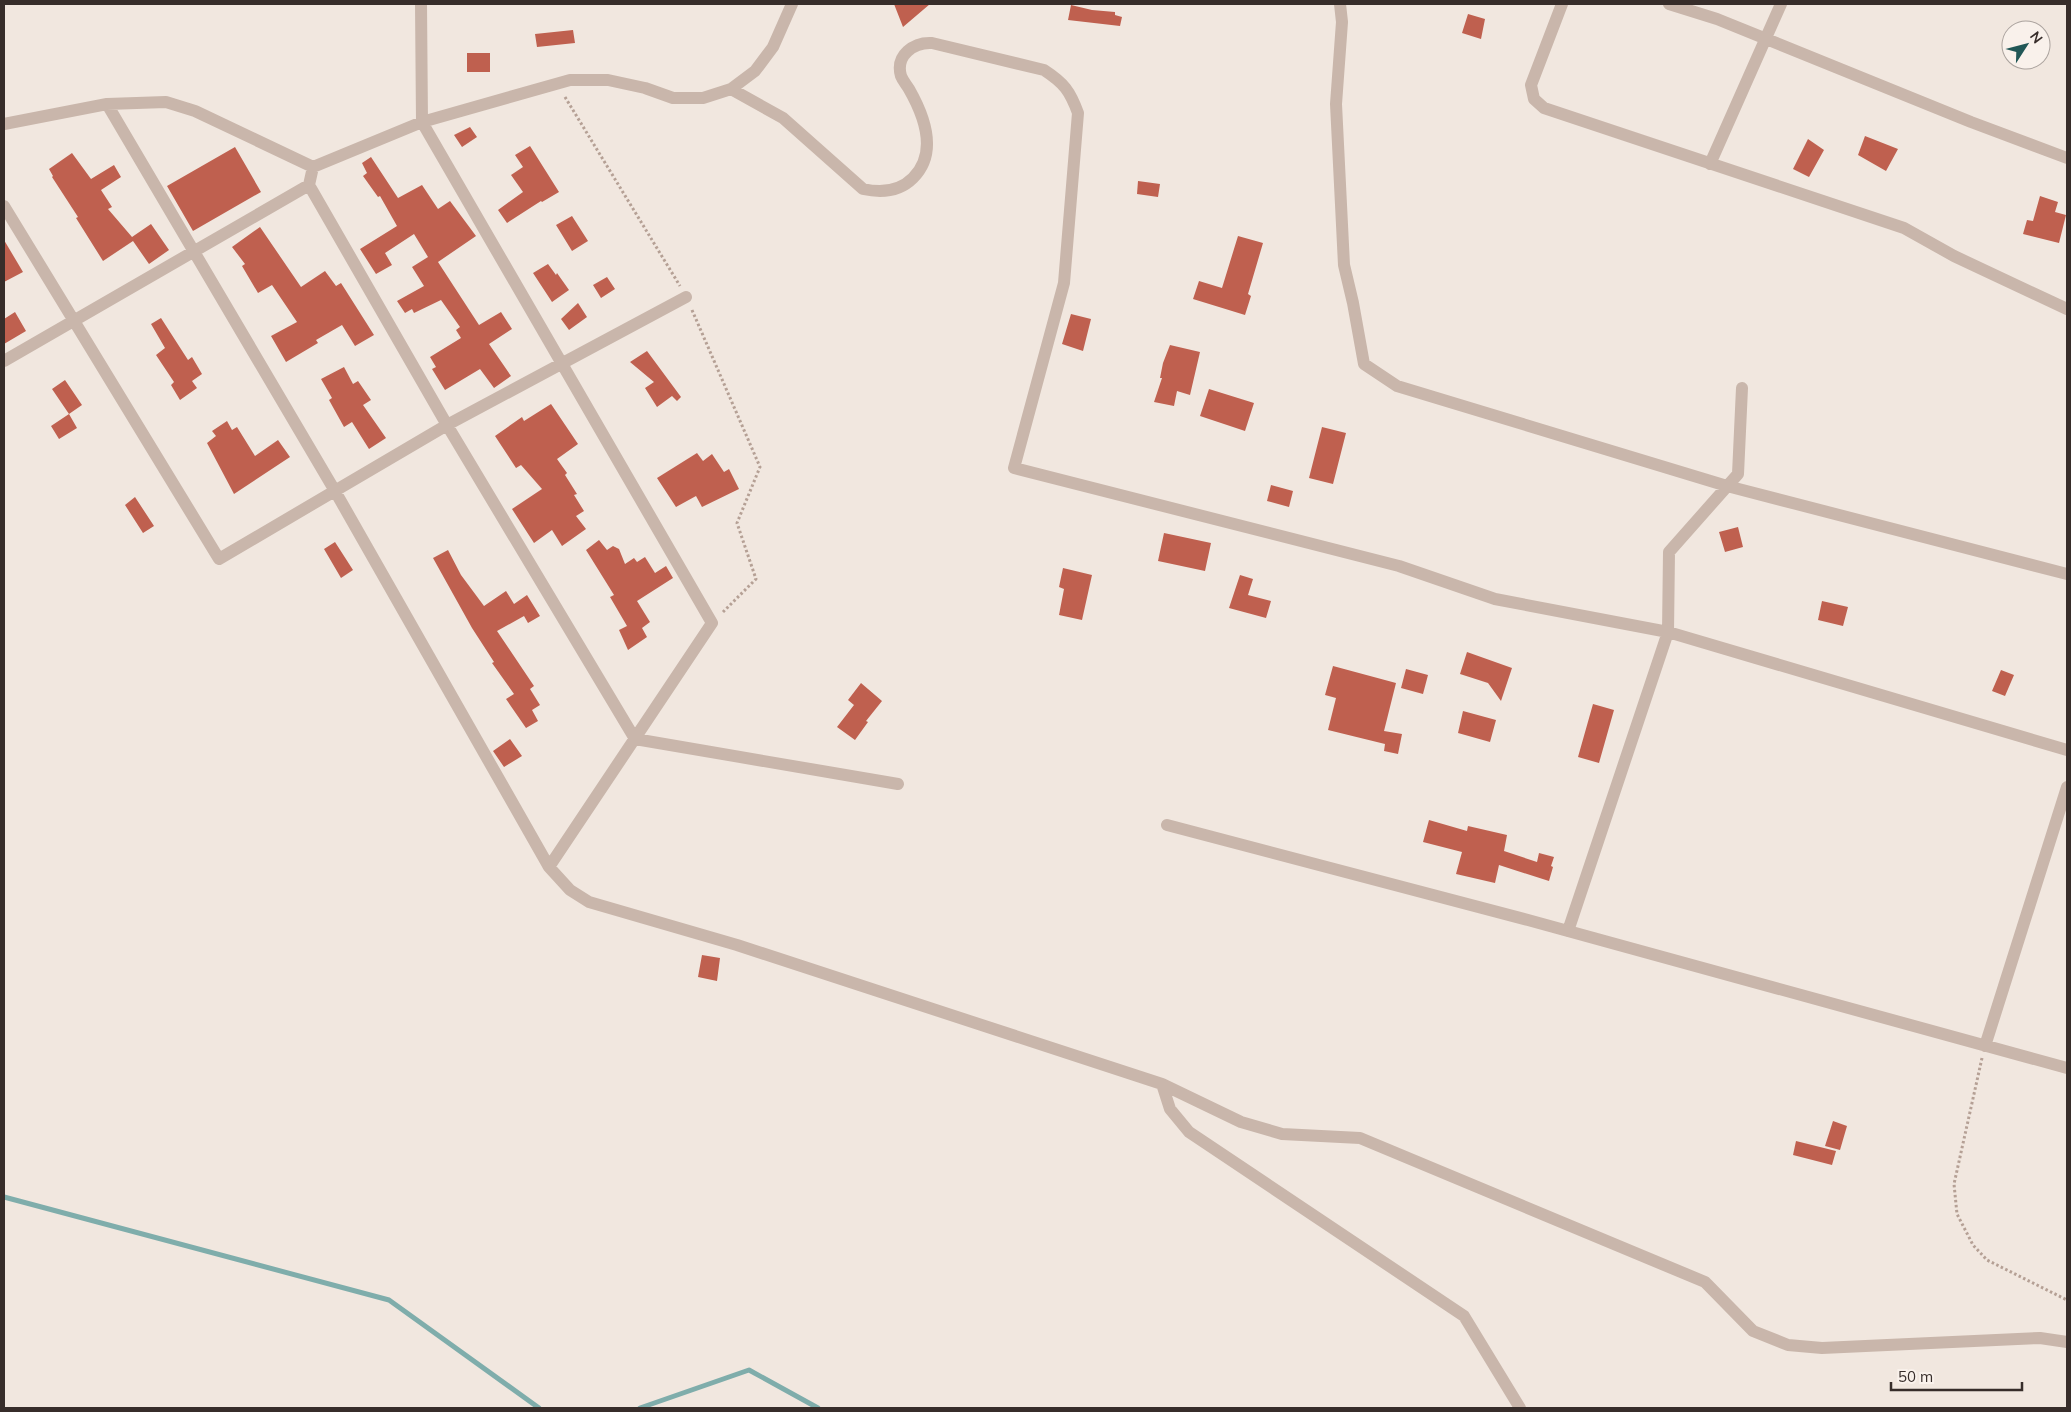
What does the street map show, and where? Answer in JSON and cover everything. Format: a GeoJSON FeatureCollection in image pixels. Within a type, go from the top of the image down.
{"type":"FeatureCollection","features":[{"type":"Feature","properties":{"kind":"street"},"geometry":{"type":"LineString","coordinates":[[421,4],[422,122],[712,623],[549,867]]}},
{"type":"Feature","properties":{"kind":"street"},"geometry":{"type":"LineString","coordinates":[[1340,4],[1342,22],[1336,104],[1344,265],[1364,364],[1397,386],[1727,486],[2067,574]]}},
{"type":"Feature","properties":{"kind":"street"},"geometry":{"type":"LineString","coordinates":[[1562,4],[1531,85],[1534,99],[1544,108],[1904,228],[1954,256],[2067,309]]}},
{"type":"Feature","properties":{"kind":"street"},"geometry":{"type":"LineString","coordinates":[[1669,4],[1717,19],[1764,40],[1962,119],[2067,158]]}},
{"type":"Feature","properties":{"kind":"street"},"geometry":{"type":"LineString","coordinates":[[1710,164],[1781,4]]}},
{"type":"Feature","properties":{"kind":"street"},"geometry":{"type":"LineString","coordinates":[[4,124],[107,104],[166,102],[188,109],[313,167],[422,122],[570,80],[608,80],[645,88],[673,98],[703,98],[731,89],[755,71],[773,47],[789,7]]}},
{"type":"Feature","properties":{"kind":"street"},"geometry":{"type":"LineString","coordinates":[[731,89],[783,118],[863,189],[878,192],[894,190],[908,183],[919,172],[926,157],[928,142],[925,126],[900,74],[903,57],[915,45],[932,43],[1044,70],[1060,80],[1072,95],[1078,113],[1064,283],[1014,468],[1399,566],[1495,600],[1668,632],[2067,750]]}},
{"type":"Feature","properties":{"kind":"street"},"geometry":{"type":"LineString","coordinates":[[107,104],[335,491],[549,867],[570,890],[589,902],[738,945],[1162,1084],[1241,1122],[1282,1134],[1360,1138],[1705,1282],[1753,1331],[1788,1345],[1822,1348],[2040,1338],[2067,1342]]}},
{"type":"Feature","properties":{"kind":"street"},"geometry":{"type":"LineString","coordinates":[[313,167],[309,185],[447,425],[635,739],[898,784]]}},
{"type":"Feature","properties":{"kind":"street"},"geometry":{"type":"LineString","coordinates":[[4,361],[309,185]]}},
{"type":"Feature","properties":{"kind":"street"},"geometry":{"type":"LineString","coordinates":[[4,206],[219,559],[447,425],[686,297]]}},
{"type":"Feature","properties":{"kind":"street"},"geometry":{"type":"LineString","coordinates":[[1568,931],[1668,632],[1669,552],[1738,474],[1742,388]]}},
{"type":"Feature","properties":{"kind":"street"},"geometry":{"type":"LineString","coordinates":[[1985,1046],[2067,787]]}},
{"type":"Feature","properties":{"kind":"street"},"geometry":{"type":"LineString","coordinates":[[1168,825],[1568,931],[2067,1068]]}},
{"type":"Feature","properties":{"kind":"street"},"geometry":{"type":"LineString","coordinates":[[1162,1084],[1170,1109],[1189,1132],[1464,1316],[1520,1408]]}},
{"type":"Feature","properties":{"kind":"path"},"geometry":{"type":"LineString","coordinates":[[557,83],[686,297],[760,467],[737,523],[756,580],[712,623]]}},
{"type":"Feature","properties":{"kind":"path"},"geometry":{"type":"LineString","coordinates":[[1985,1046],[1954,1184],[1957,1214],[1973,1245],[1987,1260],[2067,1300]]}},
{"type":"Feature","properties":{"kind":"building"},"geometry":{"type":"Polygon","coordinates":[[[894,4],[930,4],[903,27],[894,4]]]}},
{"type":"Feature","properties":{"kind":"building"},"geometry":{"type":"Polygon","coordinates":[[[1071,5],[1092,10],[1115,12],[1115,15],[1122,17],[1120,26],[1068,20],[1071,5]]]}},
{"type":"Feature","properties":{"kind":"building"},"geometry":{"type":"Polygon","coordinates":[[[1468,14],[1485,19],[1481,39],[1462,33],[1468,14]]]}},
{"type":"Feature","properties":{"kind":"building"},"geometry":{"type":"Polygon","coordinates":[[[573,30],[575,43],[537,47],[535,34],[573,30]]]}},
{"type":"Feature","properties":{"kind":"building"},"geometry":{"type":"Polygon","coordinates":[[[467,53],[490,53],[490,72],[467,72],[467,53]]]}},
{"type":"Feature","properties":{"kind":"building"},"geometry":{"type":"Polygon","coordinates":[[[470,127],[477,137],[462,147],[454,135],[470,127]]]}},
{"type":"Feature","properties":{"kind":"building"},"geometry":{"type":"Polygon","coordinates":[[[1865,136],[1898,149],[1886,171],[1858,155],[1865,136]]]}},
{"type":"Feature","properties":{"kind":"building"},"geometry":{"type":"Polygon","coordinates":[[[1808,139],[1824,150],[1809,177],[1793,169],[1808,139]]]}},
{"type":"Feature","properties":{"kind":"building"},"geometry":{"type":"Polygon","coordinates":[[[530,146],[559,192],[507,223],[498,210],[523,192],[511,175],[523,167],[515,155],[530,146]]]}},
{"type":"Feature","properties":{"kind":"building"},"geometry":{"type":"Polygon","coordinates":[[[235,147],[261,192],[193,231],[167,186],[235,147]]]}},
{"type":"Feature","properties":{"kind":"building"},"geometry":{"type":"Polygon","coordinates":[[[72,153],[91,179],[114,165],[121,177],[101,190],[112,207],[108,209],[132,237],[151,224],[169,250],[149,264],[133,241],[103,261],[76,218],[78,217],[52,177],[49,169],[72,153]]]}},
{"type":"Feature","properties":{"kind":"building"},"geometry":{"type":"Polygon","coordinates":[[[371,157],[398,198],[422,185],[438,209],[450,201],[476,236],[438,262],[479,325],[501,312],[512,329],[489,344],[511,376],[494,388],[480,369],[445,390],[432,369],[436,367],[430,357],[461,338],[456,330],[460,327],[441,300],[414,313],[412,309],[405,313],[397,301],[424,286],[412,267],[428,257],[414,234],[385,253],[392,265],[376,274],[360,249],[397,226],[380,196],[378,197],[363,176],[367,173],[362,163],[371,157]]]}},
{"type":"Feature","properties":{"kind":"building"},"geometry":{"type":"Polygon","coordinates":[[[1138,181],[1160,184],[1158,197],[1137,194],[1138,181]]]}},
{"type":"Feature","properties":{"kind":"building"},"geometry":{"type":"Polygon","coordinates":[[[2040,196],[2058,202],[2055,212],[2066,215],[2059,243],[2023,234],[2027,220],[2033,221],[2040,196]]]}},
{"type":"Feature","properties":{"kind":"building"},"geometry":{"type":"Polygon","coordinates":[[[572,216],[588,241],[572,251],[556,225],[572,216]]]}},
{"type":"Feature","properties":{"kind":"building"},"geometry":{"type":"Polygon","coordinates":[[[260,227],[301,287],[325,271],[336,286],[341,283],[374,335],[355,346],[342,325],[316,340],[318,343],[286,362],[271,336],[297,322],[272,285],[258,293],[242,266],[245,264],[232,247],[260,227]]]}},
{"type":"Feature","properties":{"kind":"building"},"geometry":{"type":"Polygon","coordinates":[[[1238,236],[1263,243],[1248,294],[1251,296],[1245,315],[1193,299],[1199,281],[1222,288],[1238,236]]]}},
{"type":"Feature","properties":{"kind":"building"},"geometry":{"type":"Polygon","coordinates":[[[4,240],[23,272],[4,282],[4,240]]]}},
{"type":"Feature","properties":{"kind":"building"},"geometry":{"type":"Polygon","coordinates":[[[548,264],[569,290],[552,302],[533,273],[548,264]]]}},
{"type":"Feature","properties":{"kind":"building"},"geometry":{"type":"Polygon","coordinates":[[[607,277],[615,289],[601,298],[593,285],[607,277]]]}},
{"type":"Feature","properties":{"kind":"building"},"geometry":{"type":"Polygon","coordinates":[[[578,303],[587,317],[569,330],[561,319],[578,303]]]}},
{"type":"Feature","properties":{"kind":"building"},"geometry":{"type":"Polygon","coordinates":[[[15,312],[26,331],[4,344],[4,319],[15,312]]]}},
{"type":"Feature","properties":{"kind":"building"},"geometry":{"type":"Polygon","coordinates":[[[1071,314],[1091,319],[1083,351],[1062,344],[1071,314]]]}},
{"type":"Feature","properties":{"kind":"building"},"geometry":{"type":"Polygon","coordinates":[[[161,318],[188,360],[192,357],[202,374],[192,381],[197,388],[180,400],[171,385],[174,382],[156,355],[165,348],[151,324],[161,318]]]}},
{"type":"Feature","properties":{"kind":"building"},"geometry":{"type":"Polygon","coordinates":[[[1170,345],[1200,352],[1190,395],[1177,391],[1174,406],[1154,402],[1162,378],[1160,378],[1163,363],[1170,345]]]}},
{"type":"Feature","properties":{"kind":"building"},"geometry":{"type":"Polygon","coordinates":[[[647,351],[681,397],[677,401],[672,396],[657,407],[645,388],[654,382],[630,362],[647,351]]]}},
{"type":"Feature","properties":{"kind":"building"},"geometry":{"type":"Polygon","coordinates":[[[344,367],[353,384],[358,381],[371,400],[363,405],[386,438],[369,449],[352,422],[344,427],[329,400],[332,398],[321,379],[344,367]]]}},
{"type":"Feature","properties":{"kind":"building"},"geometry":{"type":"Polygon","coordinates":[[[65,380],[82,405],[69,414],[52,389],[65,380]]]}},
{"type":"Feature","properties":{"kind":"building"},"geometry":{"type":"Polygon","coordinates":[[[1209,389],[1254,403],[1245,431],[1200,416],[1209,389]]]}},
{"type":"Feature","properties":{"kind":"building"},"geometry":{"type":"Polygon","coordinates":[[[551,404],[578,444],[557,459],[567,473],[565,475],[577,494],[574,495],[584,511],[576,516],[586,529],[562,546],[552,530],[534,543],[512,509],[542,489],[521,465],[516,468],[495,436],[522,417],[524,421],[551,404]]]}},
{"type":"Feature","properties":{"kind":"building"},"geometry":{"type":"Polygon","coordinates":[[[69,414],[77,428],[59,439],[51,426],[69,414]]]}},
{"type":"Feature","properties":{"kind":"building"},"geometry":{"type":"Polygon","coordinates":[[[227,421],[232,430],[237,427],[255,456],[278,440],[290,457],[234,494],[207,443],[216,436],[212,431],[227,421]]]}},
{"type":"Feature","properties":{"kind":"building"},"geometry":{"type":"Polygon","coordinates":[[[1322,427],[1346,433],[1333,484],[1309,478],[1322,427]]]}},
{"type":"Feature","properties":{"kind":"building"},"geometry":{"type":"Polygon","coordinates":[[[697,453],[703,461],[712,454],[724,472],[729,469],[739,489],[702,507],[696,496],[676,507],[657,478],[697,453]]]}},
{"type":"Feature","properties":{"kind":"building"},"geometry":{"type":"Polygon","coordinates":[[[1271,485],[1293,491],[1289,507],[1267,501],[1271,485]]]}},
{"type":"Feature","properties":{"kind":"building"},"geometry":{"type":"Polygon","coordinates":[[[135,497],[154,526],[143,533],[125,505],[135,497]]]}},
{"type":"Feature","properties":{"kind":"building"},"geometry":{"type":"Polygon","coordinates":[[[1738,527],[1743,547],[1725,552],[1719,532],[1738,527]]]}},
{"type":"Feature","properties":{"kind":"building"},"geometry":{"type":"Polygon","coordinates":[[[1164,533],[1211,543],[1205,571],[1158,561],[1164,533]]]}},
{"type":"Feature","properties":{"kind":"building"},"geometry":{"type":"Polygon","coordinates":[[[599,540],[607,550],[613,546],[619,549],[625,564],[634,558],[637,562],[645,557],[655,573],[666,566],[673,578],[637,601],[650,622],[642,628],[647,637],[628,650],[619,630],[627,626],[610,597],[614,595],[586,550],[599,540]]]}},
{"type":"Feature","properties":{"kind":"building"},"geometry":{"type":"Polygon","coordinates":[[[335,542],[353,570],[341,578],[324,549],[335,542]]]}},
{"type":"Feature","properties":{"kind":"building"},"geometry":{"type":"Polygon","coordinates":[[[448,550],[461,575],[484,606],[506,591],[514,604],[527,595],[540,616],[528,623],[524,616],[497,631],[534,686],[530,689],[540,705],[532,710],[538,721],[526,728],[506,699],[514,694],[492,663],[494,662],[472,628],[433,558],[448,550]]]}},
{"type":"Feature","properties":{"kind":"building"},"geometry":{"type":"Polygon","coordinates":[[[1063,568],[1092,575],[1082,620],[1059,615],[1064,589],[1059,587],[1063,568]]]}},
{"type":"Feature","properties":{"kind":"building"},"geometry":{"type":"Polygon","coordinates":[[[1240,575],[1253,579],[1248,595],[1271,601],[1266,618],[1229,608],[1240,575]]]}},
{"type":"Feature","properties":{"kind":"building"},"geometry":{"type":"Polygon","coordinates":[[[1822,601],[1848,607],[1843,626],[1818,620],[1822,601]]]}},
{"type":"Feature","properties":{"kind":"building"},"geometry":{"type":"Polygon","coordinates":[[[1467,652],[1512,668],[1501,701],[1488,683],[1460,674],[1467,652]]]}},
{"type":"Feature","properties":{"kind":"building"},"geometry":{"type":"Polygon","coordinates":[[[1333,666],[1396,683],[1384,731],[1402,734],[1398,754],[1384,751],[1385,744],[1328,730],[1336,698],[1325,695],[1333,666]]]}},
{"type":"Feature","properties":{"kind":"building"},"geometry":{"type":"Polygon","coordinates":[[[1406,669],[1428,675],[1423,694],[1401,688],[1406,669]]]}},
{"type":"Feature","properties":{"kind":"building"},"geometry":{"type":"Polygon","coordinates":[[[2001,670],[2014,675],[2005,696],[1992,691],[2001,670]]]}},
{"type":"Feature","properties":{"kind":"building"},"geometry":{"type":"Polygon","coordinates":[[[861,683],[882,701],[866,721],[868,722],[855,740],[837,727],[854,705],[848,700],[861,683]]]}},
{"type":"Feature","properties":{"kind":"building"},"geometry":{"type":"Polygon","coordinates":[[[1593,704],[1614,710],[1599,763],[1578,757],[1593,704]]]}},
{"type":"Feature","properties":{"kind":"building"},"geometry":{"type":"Polygon","coordinates":[[[1463,711],[1496,720],[1490,742],[1458,733],[1463,711]]]}},
{"type":"Feature","properties":{"kind":"building"},"geometry":{"type":"Polygon","coordinates":[[[510,739],[522,756],[504,767],[493,751],[510,739]]]}},
{"type":"Feature","properties":{"kind":"building"},"geometry":{"type":"Polygon","coordinates":[[[1429,820],[1467,831],[1468,826],[1507,835],[1504,851],[1537,862],[1539,853],[1554,857],[1549,881],[1499,865],[1495,883],[1456,874],[1462,852],[1423,842],[1429,820]]]}},
{"type":"Feature","properties":{"kind":"building"},"geometry":{"type":"Polygon","coordinates":[[[702,955],[720,958],[717,981],[698,977],[702,955]]]}},
{"type":"Feature","properties":{"kind":"building"},"geometry":{"type":"Polygon","coordinates":[[[1833,1121],[1847,1126],[1840,1150],[1825,1146],[1833,1121]]]}},
{"type":"Feature","properties":{"kind":"building"},"geometry":{"type":"Polygon","coordinates":[[[1796,1141],[1836,1151],[1832,1165],[1793,1155],[1796,1141]]]}},
{"type":"Feature","properties":{"kind":"waterway"},"geometry":{"type":"LineString","coordinates":[[4,1197],[389,1300],[539,1408]]}},
{"type":"Feature","properties":{"kind":"waterway"},"geometry":{"type":"LineString","coordinates":[[640,1408],[749,1370],[818,1408]]}}]}
